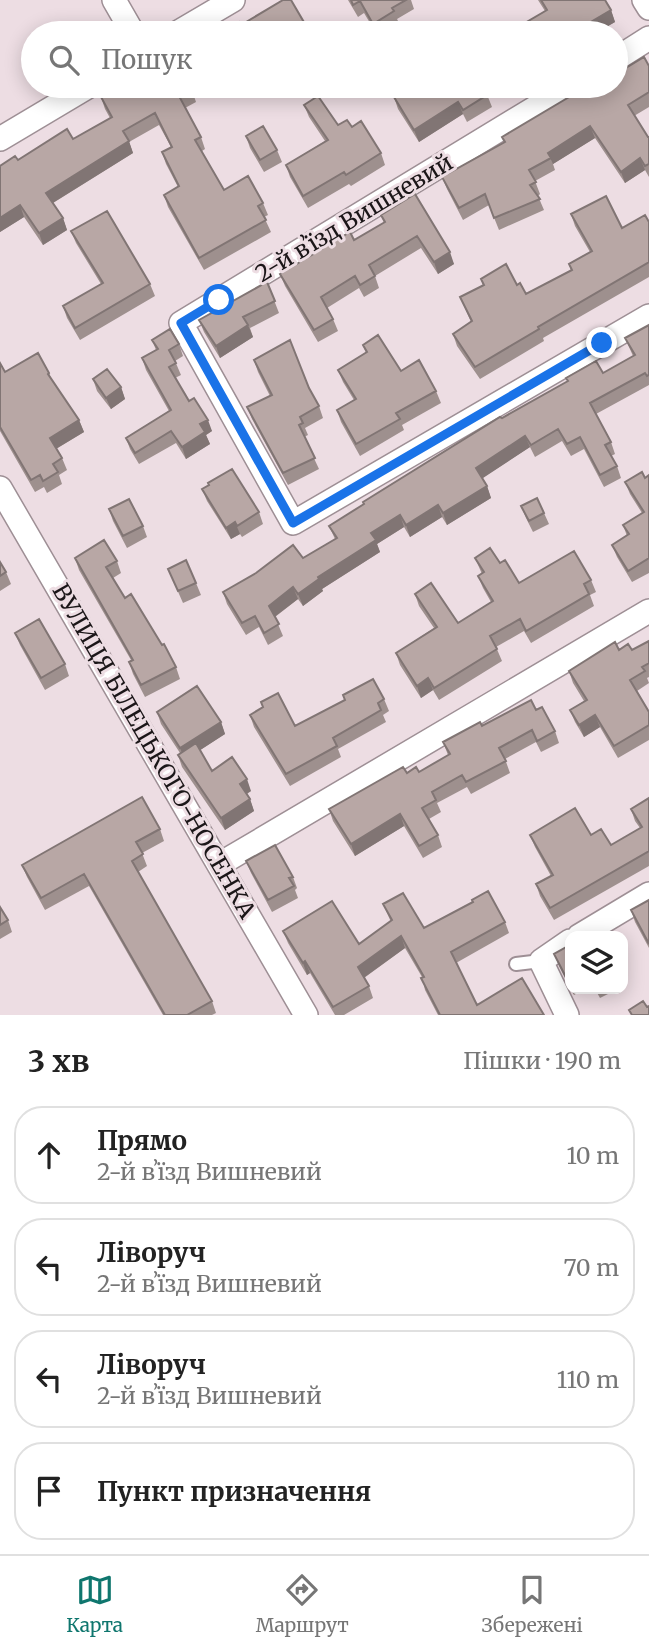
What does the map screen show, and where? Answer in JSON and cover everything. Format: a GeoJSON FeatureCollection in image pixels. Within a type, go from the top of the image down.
{"type":"FeatureCollection","features":[{"type":"Feature","properties":{"kind":"street"},"geometry":{"type":"LineString","coordinates":[[114,0],[126,21]]}},
{"type":"Feature","properties":{"kind":"street"},"geometry":{"type":"LineString","coordinates":[[197,21],[233,0]]}},
{"type":"Feature","properties":{"kind":"street"},"geometry":{"type":"LineString","coordinates":[[644,0],[649,8]]}},
{"type":"Feature","properties":{"kind":"street"},"geometry":{"type":"LineString","coordinates":[[628,51],[649,38]]}},
{"type":"Feature","properties":{"kind":"street"},"geometry":{"type":"LineString","coordinates":[[0,139],[69,98]]}},
{"type":"Feature","properties":{"kind":"street","name":"2-й вʼїзд Вишневий"},"geometry":{"type":"LineString","coordinates":[[551,98],[181,323],[293,523],[649,316]]}},
{"type":"Feature","properties":{"kind":"street","name":"ВУЛИЦЯ БІЛЕЦЬКОГО-НОСЕНКА"},"geometry":{"type":"LineString","coordinates":[[0,488],[306,1015]]}},
{"type":"Feature","properties":{"kind":"street"},"geometry":{"type":"LineString","coordinates":[[220,864],[649,611]]}},
{"type":"Feature","properties":{"kind":"street"},"geometry":{"type":"LineString","coordinates":[[587,931],[649,894]]}},
{"type":"Feature","properties":{"kind":"street"},"geometry":{"type":"LineString","coordinates":[[565,944],[541,961],[567,1015]]}},
{"type":"Feature","properties":{"kind":"lane"},"geometry":{"type":"LineString","coordinates":[[516,964],[541,961]]}},
{"type":"Feature","properties":{"kind":"building"},"geometry":{"type":"Polygon","coordinates":[[[283,0],[291,0],[303,21],[248,21],[283,0]]]}},
{"type":"Feature","properties":{"kind":"building"},"geometry":{"type":"Polygon","coordinates":[[[351,0],[406,0],[378,21],[371,21],[360,1],[353,5],[351,0]]]}},
{"type":"Feature","properties":{"kind":"building"},"geometry":{"type":"Polygon","coordinates":[[[541,0],[605,0],[611,10],[592,21],[528,21],[547,10],[541,0]]]}},
{"type":"Feature","properties":{"kind":"building"},"geometry":{"type":"Polygon","coordinates":[[[644,57],[649,66],[649,92],[628,105],[649,137],[649,164],[645,166],[640,158],[621,172],[590,126],[548,153],[551,158],[529,170],[536,182],[530,185],[540,199],[494,218],[485,194],[459,208],[442,177],[505,142],[502,137],[568,98],[628,98],[628,67],[644,57]]]}},
{"type":"Feature","properties":{"kind":"building"},"geometry":{"type":"Polygon","coordinates":[[[102,98],[180,98],[201,137],[195,140],[224,190],[248,176],[263,203],[258,206],[266,220],[199,258],[164,195],[179,186],[162,152],[172,147],[155,113],[123,131],[129,141],[46,193],[63,218],[39,233],[20,205],[0,218],[0,166],[15,156],[18,160],[67,129],[73,139],[112,117],[102,98]]]}},
{"type":"Feature","properties":{"kind":"building"},"geometry":{"type":"Polygon","coordinates":[[[319,98],[338,125],[347,120],[352,127],[361,121],[381,153],[346,175],[344,172],[303,196],[286,165],[328,140],[304,105],[319,98]]]}},
{"type":"Feature","properties":{"kind":"building"},"geometry":{"type":"Polygon","coordinates":[[[395,98],[482,98],[463,110],[458,102],[414,130],[395,98]]]}},
{"type":"Feature","properties":{"kind":"building"},"geometry":{"type":"Polygon","coordinates":[[[263,126],[277,150],[260,160],[246,136],[263,126]]]}},
{"type":"Feature","properties":{"kind":"building"},"geometry":{"type":"Polygon","coordinates":[[[415,194],[450,252],[434,262],[417,236],[369,265],[375,276],[360,285],[355,276],[321,297],[333,319],[314,330],[280,274],[350,232],[354,240],[385,222],[381,215],[415,194]]]}},
{"type":"Feature","properties":{"kind":"building"},"geometry":{"type":"Polygon","coordinates":[[[606,196],[622,228],[645,215],[649,222],[649,262],[475,367],[453,334],[472,321],[460,297],[484,285],[481,279],[506,264],[517,285],[520,283],[526,294],[572,270],[569,264],[592,251],[571,214],[606,196]]]}},
{"type":"Feature","properties":{"kind":"building"},"geometry":{"type":"Polygon","coordinates":[[[107,211],[150,284],[75,328],[63,306],[103,283],[71,231],[107,211]]]}},
{"type":"Feature","properties":{"kind":"building"},"geometry":{"type":"Polygon","coordinates":[[[267,282],[275,301],[243,317],[248,325],[216,346],[199,320],[267,282]]]}},
{"type":"Feature","properties":{"kind":"building"},"geometry":{"type":"Polygon","coordinates":[[[649,325],[649,375],[645,373],[590,403],[611,442],[605,445],[617,466],[600,475],[580,437],[567,444],[558,429],[531,445],[525,436],[476,468],[487,486],[443,513],[438,505],[406,525],[400,515],[371,533],[376,540],[318,577],[319,579],[298,594],[293,587],[269,606],[279,624],[264,633],[255,616],[242,623],[223,592],[256,573],[293,545],[303,558],[337,538],[329,526],[364,504],[363,502],[500,417],[568,381],[566,378],[596,361],[603,373],[635,355],[625,338],[649,325]]]}},
{"type":"Feature","properties":{"kind":"building"},"geometry":{"type":"Polygon","coordinates":[[[170,329],[179,344],[169,350],[176,363],[169,367],[189,401],[194,398],[208,420],[200,424],[205,432],[182,447],[171,431],[135,453],[126,438],[171,410],[142,358],[158,349],[152,340],[170,329]]]}},
{"type":"Feature","properties":{"kind":"building"},"geometry":{"type":"Polygon","coordinates":[[[378,335],[401,371],[419,360],[436,391],[396,413],[400,419],[356,444],[337,410],[356,399],[338,370],[367,352],[363,345],[378,335]]]}},
{"type":"Feature","properties":{"kind":"building"},"geometry":{"type":"Polygon","coordinates":[[[290,340],[319,406],[300,417],[303,423],[299,425],[315,458],[283,473],[247,407],[272,395],[254,360],[290,340]]]}},
{"type":"Feature","properties":{"kind":"building"},"geometry":{"type":"Polygon","coordinates":[[[38,353],[48,374],[79,420],[50,438],[62,458],[53,464],[58,472],[43,481],[40,475],[31,480],[0,427],[0,363],[5,372],[38,353]]]}},
{"type":"Feature","properties":{"kind":"building"},"geometry":{"type":"Polygon","coordinates":[[[107,369],[121,387],[106,398],[93,379],[107,369]]]}},
{"type":"Feature","properties":{"kind":"building"},"geometry":{"type":"Polygon","coordinates":[[[232,469],[259,512],[237,526],[235,522],[226,528],[202,489],[232,469]]]}},
{"type":"Feature","properties":{"kind":"building"},"geometry":{"type":"Polygon","coordinates":[[[642,472],[645,478],[649,475],[649,558],[628,571],[612,545],[629,534],[623,525],[644,512],[625,482],[642,472]]]}},
{"type":"Feature","properties":{"kind":"building"},"geometry":{"type":"Polygon","coordinates":[[[537,498],[544,513],[529,521],[521,506],[537,498]]]}},
{"type":"Feature","properties":{"kind":"building"},"geometry":{"type":"Polygon","coordinates":[[[129,499],[143,526],[123,536],[109,509],[129,499]]]}},
{"type":"Feature","properties":{"kind":"building"},"geometry":{"type":"Polygon","coordinates":[[[104,540],[117,561],[106,567],[125,598],[131,594],[176,667],[141,685],[129,662],[133,660],[75,558],[104,540]]]}},
{"type":"Feature","properties":{"kind":"building"},"geometry":{"type":"Polygon","coordinates":[[[490,548],[500,563],[505,560],[519,583],[574,551],[591,580],[584,584],[589,594],[526,631],[520,619],[490,636],[497,649],[434,688],[428,678],[417,686],[396,653],[437,627],[415,594],[431,583],[458,623],[493,601],[478,576],[484,572],[475,558],[490,548]]]}},
{"type":"Feature","properties":{"kind":"building"},"geometry":{"type":"Polygon","coordinates":[[[186,560],[196,583],[178,591],[168,569],[186,560]]]}},
{"type":"Feature","properties":{"kind":"building"},"geometry":{"type":"Polygon","coordinates":[[[0,562],[6,572],[0,576],[0,562]]]}},
{"type":"Feature","properties":{"kind":"building"},"geometry":{"type":"Polygon","coordinates":[[[39,619],[65,664],[41,678],[15,633],[39,619]]]}},
{"type":"Feature","properties":{"kind":"building"},"geometry":{"type":"Polygon","coordinates":[[[649,641],[649,663],[642,667],[645,671],[630,680],[649,712],[649,725],[614,746],[595,715],[579,725],[570,710],[587,700],[569,671],[615,642],[619,650],[628,644],[632,650],[649,641]]]}},
{"type":"Feature","properties":{"kind":"building"},"geometry":{"type":"Polygon","coordinates":[[[373,679],[384,699],[378,703],[381,710],[333,738],[337,746],[286,774],[250,715],[263,707],[261,702],[278,693],[295,726],[345,700],[343,695],[373,679]]]}},
{"type":"Feature","properties":{"kind":"building"},"geometry":{"type":"Polygon","coordinates":[[[197,686],[221,722],[180,748],[157,712],[197,686]]]}},
{"type":"Feature","properties":{"kind":"building"},"geometry":{"type":"Polygon","coordinates":[[[531,700],[536,710],[542,707],[555,731],[537,741],[532,730],[499,748],[506,761],[466,782],[462,775],[432,792],[436,800],[422,808],[438,835],[419,846],[400,814],[351,844],[329,809],[403,767],[407,773],[416,767],[419,772],[450,754],[443,742],[480,722],[482,726],[531,700]]]}},
{"type":"Feature","properties":{"kind":"building"},"geometry":{"type":"Polygon","coordinates":[[[196,743],[212,771],[232,757],[247,779],[240,784],[250,799],[221,818],[178,755],[196,743]]]}},
{"type":"Feature","properties":{"kind":"building"},"geometry":{"type":"Polygon","coordinates":[[[142,797],[160,829],[136,842],[143,854],[132,861],[212,1001],[187,1015],[165,1015],[84,874],[41,898],[22,865],[142,797]]]}},
{"type":"Feature","properties":{"kind":"building"},"geometry":{"type":"Polygon","coordinates":[[[649,798],[649,851],[550,908],[536,884],[553,875],[530,835],[575,808],[591,835],[601,829],[611,845],[642,827],[631,809],[649,798]]]}},
{"type":"Feature","properties":{"kind":"building"},"geometry":{"type":"Polygon","coordinates":[[[275,845],[293,877],[289,878],[294,886],[268,900],[246,861],[275,845]]]}},
{"type":"Feature","properties":{"kind":"building"},"geometry":{"type":"Polygon","coordinates":[[[488,891],[505,922],[451,952],[477,1005],[522,978],[544,1015],[440,1015],[421,978],[424,977],[401,936],[358,967],[369,986],[333,1007],[283,931],[332,901],[359,944],[392,920],[383,904],[403,893],[424,928],[488,891]]]}},
{"type":"Feature","properties":{"kind":"building"},"geometry":{"type":"Polygon","coordinates":[[[649,900],[649,944],[631,910],[649,900]]]}},
{"type":"Feature","properties":{"kind":"building"},"geometry":{"type":"Polygon","coordinates":[[[0,907],[8,920],[0,925],[0,907]]]}},
{"type":"Feature","properties":{"kind":"building"},"geometry":{"type":"Polygon","coordinates":[[[565,948],[565,975],[554,954],[565,948]]]}},
{"type":"Feature","properties":{"kind":"building"},"geometry":{"type":"Polygon","coordinates":[[[643,1001],[649,1006],[649,1015],[632,1015],[629,1010],[643,1001]]]}},
{"type":"Feature","properties":{"kind":"route"},"geometry":{"type":"LineString","coordinates":[[219,300],[181,323],[293,523],[602,343]]}}]}
